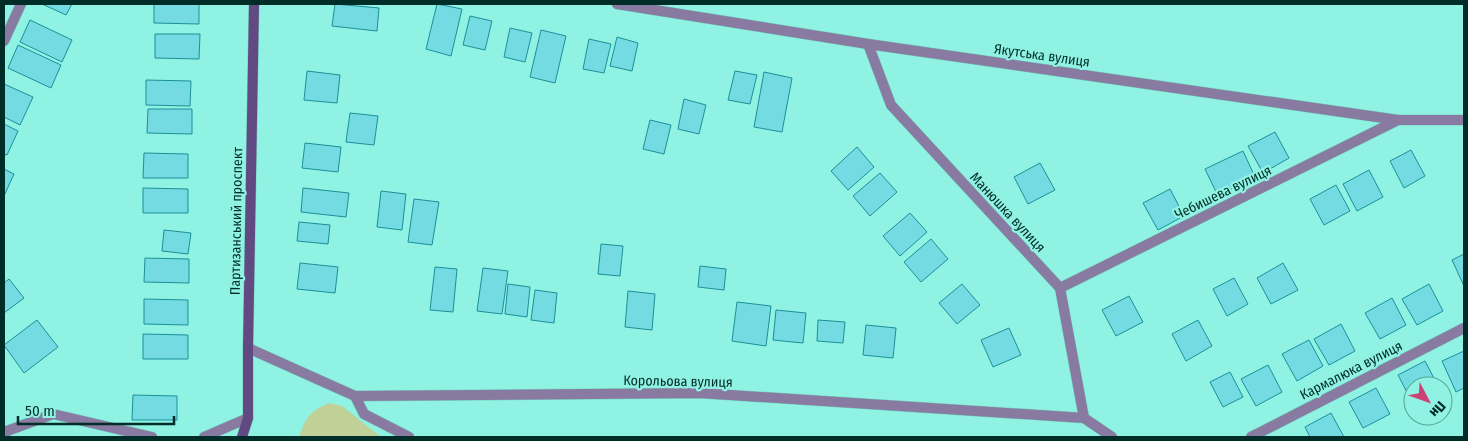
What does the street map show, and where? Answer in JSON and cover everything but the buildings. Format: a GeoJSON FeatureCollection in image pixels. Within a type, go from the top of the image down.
{"type":"FeatureCollection","features":[{"type":"Feature","properties":{"kind":"street"},"geometry":{"type":"LineString","coordinates":[[4,41],[22,4]]}},
{"type":"Feature","properties":{"kind":"street","name":"Партизанський проспект"},"geometry":{"type":"LineString","coordinates":[[242,437],[248,418],[254,4]]}},
{"type":"Feature","properties":{"kind":"street","name":"Якутська вулиця"},"geometry":{"type":"LineString","coordinates":[[617,4],[868,44],[1398,120],[1464,120]]}},
{"type":"Feature","properties":{"kind":"street","name":"Манюшка вулиця"},"geometry":{"type":"LineString","coordinates":[[868,44],[890,105],[1060,288]]}},
{"type":"Feature","properties":{"kind":"street","name":"Чебишева вулиця"},"geometry":{"type":"LineString","coordinates":[[1060,288],[1398,120]]}},
{"type":"Feature","properties":{"kind":"street"},"geometry":{"type":"LineString","coordinates":[[1060,288],[1084,418],[1112,437]]}},
{"type":"Feature","properties":{"kind":"street","name":"Кармалюка вулиця"},"geometry":{"type":"LineString","coordinates":[[1251,437],[1464,328]]}},
{"type":"Feature","properties":{"kind":"street","name":"Корольова вулиця"},"geometry":{"type":"LineString","coordinates":[[248,348],[355,396],[700,393],[1084,418]]}},
{"type":"Feature","properties":{"kind":"street"},"geometry":{"type":"LineString","coordinates":[[355,396],[364,414],[409,437]]}},
{"type":"Feature","properties":{"kind":"street"},"geometry":{"type":"LineString","coordinates":[[5,431],[53,414],[152,437]]}},
{"type":"Feature","properties":{"kind":"street"},"geometry":{"type":"LineString","coordinates":[[204,437],[248,418]]}},
{"type":"Feature","properties":{"kind":"green space"},"geometry":{"type":"Polygon","coordinates":[[[329,403],[342,406],[381,437],[299,437],[309,416],[317,409],[329,403]]]}}]}
